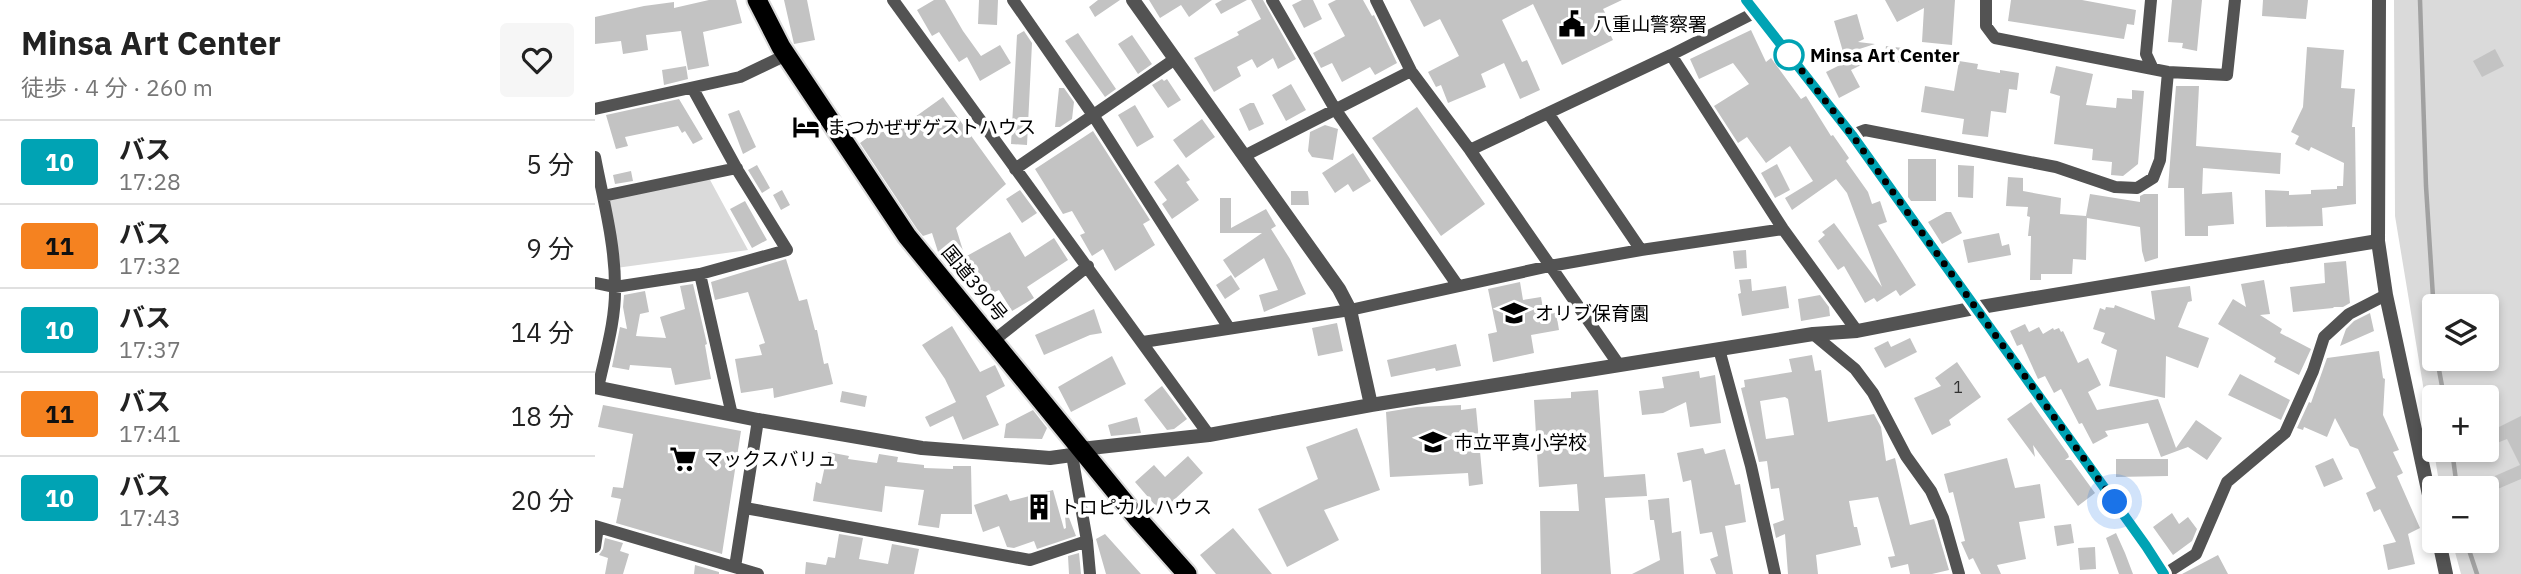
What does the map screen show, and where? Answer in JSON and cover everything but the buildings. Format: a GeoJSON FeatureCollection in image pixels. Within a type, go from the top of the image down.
{"type":"FeatureCollection","features":[{"type":"Feature","properties":{"kind":"highway","name":"国道390号"},"geometry":{"type":"LineString","coordinates":[[757,0],[786,55],[907,236],[993,341],[1076,452],[1187,574]]}},
{"type":"Feature","properties":{"kind":"street"},"geometry":{"type":"LineString","coordinates":[[1013,0],[1093,116],[1229,328]]}},
{"type":"Feature","properties":{"kind":"street"},"geometry":{"type":"LineString","coordinates":[[1133,0],[1339,289],[1350,310],[1371,405]]}},
{"type":"Feature","properties":{"kind":"street"},"geometry":{"type":"LineString","coordinates":[[1272,0],[1335,109],[1458,286]]}},
{"type":"Feature","properties":{"kind":"street"},"geometry":{"type":"LineString","coordinates":[[1376,0],[1411,71],[1470,150],[1619,365]]}},
{"type":"Feature","properties":{"kind":"street"},"geometry":{"type":"LineString","coordinates":[[1746,0],[1852,135],[2165,574],[2196,554],[2227,482],[2285,433],[2313,371],[2324,337],[2349,314],[2386,295]]}},
{"type":"Feature","properties":{"kind":"street"},"geometry":{"type":"LineString","coordinates":[[1986,0],[1986,26],[1995,38],[2168,72],[2227,75],[2235,0]]}},
{"type":"Feature","properties":{"kind":"street"},"geometry":{"type":"LineString","coordinates":[[2151,0],[2146,54],[2153,69]]}},
{"type":"Feature","properties":{"kind":"street"},"geometry":{"type":"LineString","coordinates":[[2379,0],[2378,241],[2386,295],[2425,476]]}},
{"type":"Feature","properties":{"kind":"street"},"geometry":{"type":"LineString","coordinates":[[895,1],[1209,435]]}},
{"type":"Feature","properties":{"kind":"street"},"geometry":{"type":"LineString","coordinates":[[1470,150],[1756,12]]}},
{"type":"Feature","properties":{"kind":"street"},"geometry":{"type":"LineString","coordinates":[[595,110],[740,77],[786,55]]}},
{"type":"Feature","properties":{"kind":"street"},"geometry":{"type":"LineString","coordinates":[[1671,55],[1783,229],[1857,331]]}},
{"type":"Feature","properties":{"kind":"street"},"geometry":{"type":"LineString","coordinates":[[1015,169],[1175,59]]}},
{"type":"Feature","properties":{"kind":"street"},"geometry":{"type":"LineString","coordinates":[[1246,155],[1411,71]]}},
{"type":"Feature","properties":{"kind":"street"},"geometry":{"type":"LineString","coordinates":[[1852,135],[1865,130],[2056,167],[2115,187],[2137,188],[2153,178],[2160,160],[2168,72]]}},
{"type":"Feature","properties":{"kind":"street"},"geometry":{"type":"LineString","coordinates":[[595,283],[615,287],[700,274],[787,250],[693,89]]}},
{"type":"Feature","properties":{"kind":"street"},"geometry":{"type":"LineString","coordinates":[[1548,113],[1641,250]]}},
{"type":"Feature","properties":{"kind":"street"},"geometry":{"type":"LineString","coordinates":[[595,157],[615,287],[609,334],[597,388],[758,420],[922,448],[1050,458],[1076,452],[1209,435],[1371,405],[1813,334],[1857,331],[1975,308],[2378,241]]}},
{"type":"Feature","properties":{"kind":"street"},"geometry":{"type":"LineString","coordinates":[[603,197],[737,168]]}},
{"type":"Feature","properties":{"kind":"street"},"geometry":{"type":"LineString","coordinates":[[1143,342],[1350,310],[1550,267],[1641,250],[1783,229]]}},
{"type":"Feature","properties":{"kind":"street"},"geometry":{"type":"LineString","coordinates":[[993,341],[1088,266]]}},
{"type":"Feature","properties":{"kind":"street"},"geometry":{"type":"LineString","coordinates":[[700,274],[732,415]]}},
{"type":"Feature","properties":{"kind":"street"},"geometry":{"type":"LineString","coordinates":[[1813,334],[1855,369],[1873,393],[1906,456],[1931,491],[1944,518],[1958,574]]}},
{"type":"Feature","properties":{"kind":"street"},"geometry":{"type":"LineString","coordinates":[[1719,349],[1751,466],[1775,574]]}},
{"type":"Feature","properties":{"kind":"street"},"geometry":{"type":"LineString","coordinates":[[735,567],[758,420]]}},
{"type":"Feature","properties":{"kind":"street"},"geometry":{"type":"LineString","coordinates":[[1076,452],[1090,574]]}},
{"type":"Feature","properties":{"kind":"street"},"geometry":{"type":"LineString","coordinates":[[745,508],[1030,559],[1087,541]]}},
{"type":"Feature","properties":{"kind":"street"},"geometry":{"type":"LineString","coordinates":[[595,547],[597,527],[757,574]]}},
{"type":"Feature","properties":{"kind":"street"},"geometry":{"type":"LineString","coordinates":[[2442,553],[2446,574]]}},
{"type":"Feature","properties":{"kind":"shaded area"},"geometry":{"type":"Polygon","coordinates":[[[2394,0],[2521,0],[2521,574],[2461,574],[2455,553],[2499,553],[2499,476],[2438,476],[2436,462],[2499,462],[2499,385],[2423,385],[2395,216],[2394,0]]]}},
{"type":"Feature","properties":{"kind":"shaded area"},"geometry":{"type":"Polygon","coordinates":[[[709,178],[748,250],[616,268],[607,200],[709,178]]]}},
{"type":"Feature","properties":{"kind":"waterway"},"geometry":{"type":"LineString","coordinates":[[2420,0],[2433,294]]}},
{"type":"Feature","properties":{"kind":"waterway"},"geometry":{"type":"LineString","coordinates":[[2439,371],[2442,385]]}},
{"type":"Feature","properties":{"kind":"waterway"},"geometry":{"type":"LineString","coordinates":[[2454,462],[2455,476]]}},
{"type":"Feature","properties":{"kind":"waterway"},"geometry":{"type":"LineString","coordinates":[[2470,553],[2477,574]]}},
{"type":"Feature","properties":{"kind":"bus line","name":"10"},"geometry":{"type":"LineString","coordinates":[[1746,0],[1852,135],[2164,574]]}},
{"type":"Feature","properties":{"kind":"place","name":"八重山警察署"},"geometry":{"type":"Point","coordinates":[1572,24]}},
{"type":"Feature","properties":{"kind":"place","name":"Minsa Art Center"},"geometry":{"type":"Point","coordinates":[1789,55]}},
{"type":"Feature","properties":{"kind":"place","name":"まつかぜザゲストハウス"},"geometry":{"type":"Point","coordinates":[806,127]}},
{"type":"Feature","properties":{"kind":"place","name":"オリブ保育園"},"geometry":{"type":"Point","coordinates":[1514,313]}},
{"type":"Feature","properties":{"kind":"place","name":"市立平真小学校"},"geometry":{"type":"Point","coordinates":[1433,442]}},
{"type":"Feature","properties":{"kind":"place","name":"マックスバリュ"},"geometry":{"type":"Point","coordinates":[683,459]}},
{"type":"Feature","properties":{"kind":"place","name":"トロピカルハウス"},"geometry":{"type":"Point","coordinates":[1039,507]}},
{"type":"Feature","properties":{"kind":"route"},"geometry":{"type":"LineString","coordinates":[[1789,55],[1788,53],[1852,135],[2115,502]]}}]}
